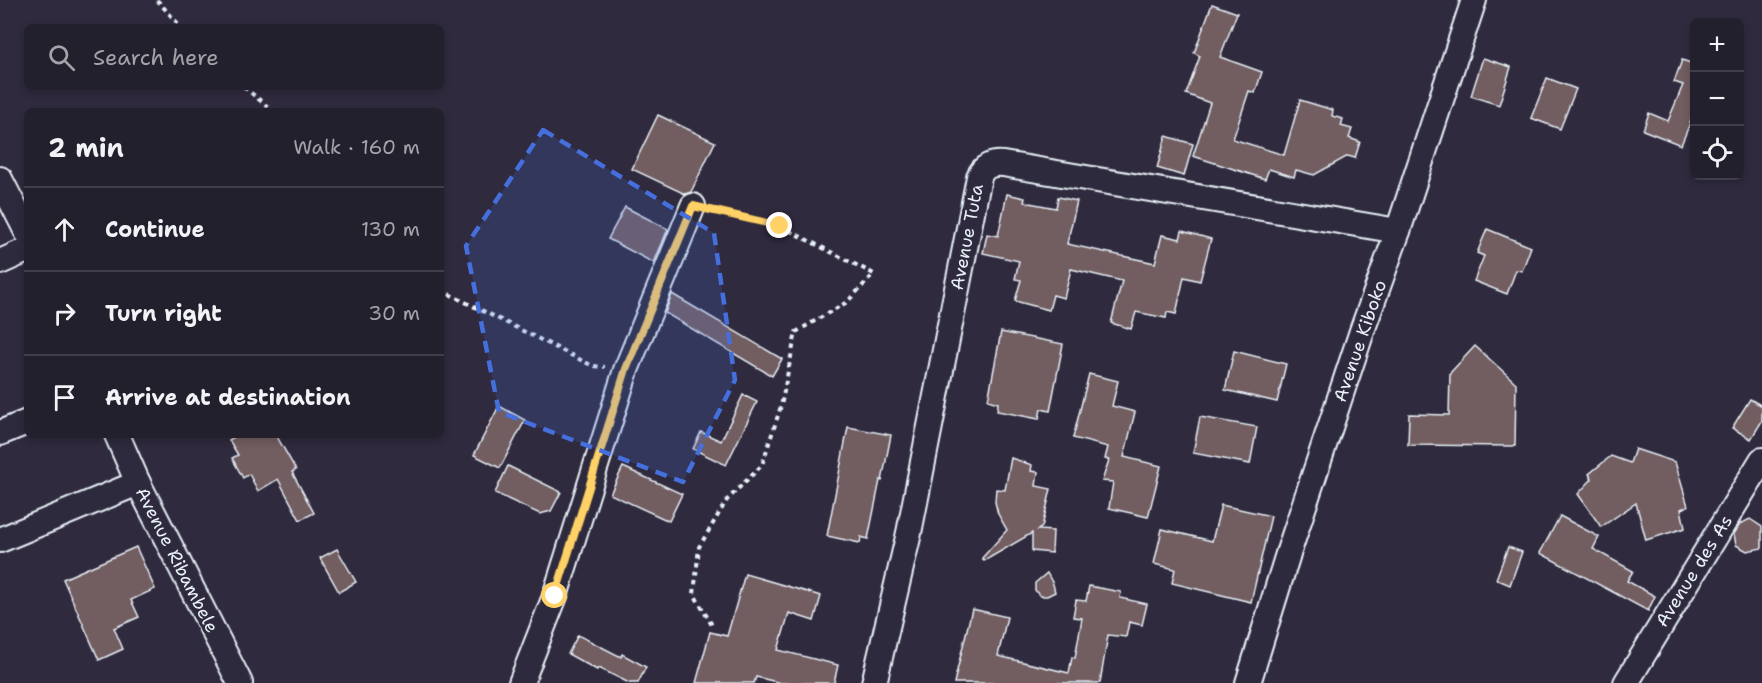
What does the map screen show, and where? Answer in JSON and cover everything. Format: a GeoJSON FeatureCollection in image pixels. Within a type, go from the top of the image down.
{"type":"FeatureCollection","features":[{"type":"Feature","properties":{"kind":"street","name":"Avenue Kiboko"},"geometry":{"type":"LineString","coordinates":[[1248,683],[1287,557],[1474,0]]}},
{"type":"Feature","properties":{"kind":"street","name":"Avenue Tuta"},"geometry":{"type":"LineString","coordinates":[[874,683],[909,533],[979,177],[985,167],[992,164],[1003,164],[1398,231]]}},
{"type":"Feature","properties":{"kind":"street"},"geometry":{"type":"LineString","coordinates":[[0,179],[24,226]]}},
{"type":"Feature","properties":{"kind":"street"},"geometry":{"type":"LineString","coordinates":[[521,683],[555,596],[626,369],[693,206]]}},
{"type":"Feature","properties":{"kind":"street"},"geometry":{"type":"LineString","coordinates":[[0,262],[24,251]]}},
{"type":"Feature","properties":{"kind":"street"},"geometry":{"type":"LineString","coordinates":[[0,433],[24,423]]}},
{"type":"Feature","properties":{"kind":"street","name":"Avenue Ribambele"},"geometry":{"type":"LineString","coordinates":[[118,438],[138,483],[240,683]]}},
{"type":"Feature","properties":{"kind":"street","name":"Avenue des As"},"geometry":{"type":"LineString","coordinates":[[1626,683],[1762,460]]}},
{"type":"Feature","properties":{"kind":"street"},"geometry":{"type":"LineString","coordinates":[[0,540],[138,483]]}},
{"type":"Feature","properties":{"kind":"path"},"geometry":{"type":"LineString","coordinates":[[157,0],[178,24]]}},
{"type":"Feature","properties":{"kind":"path"},"geometry":{"type":"LineString","coordinates":[[248,90],[269,108]]}},
{"type":"Feature","properties":{"kind":"path"},"geometry":{"type":"LineString","coordinates":[[693,206],[780,226],[874,274],[847,302],[796,332],[781,406],[762,465],[727,500],[699,547],[694,594],[713,627]]}},
{"type":"Feature","properties":{"kind":"path"},"geometry":{"type":"LineString","coordinates":[[444,292],[593,366],[626,369]]}},
{"type":"Feature","properties":{"kind":"highlighted area"},"geometry":{"type":"Polygon","coordinates":[[[543,130],[714,233],[735,380],[683,482],[499,412],[466,246],[543,130]]]}},
{"type":"Feature","properties":{"kind":"building"},"geometry":{"type":"Polygon","coordinates":[[[1212,4],[1237,13],[1220,57],[1262,72],[1255,93],[1249,91],[1233,139],[1284,155],[1300,100],[1333,110],[1332,116],[1343,119],[1341,126],[1352,129],[1349,138],[1360,142],[1355,158],[1348,156],[1314,175],[1296,170],[1294,177],[1269,169],[1265,179],[1193,156],[1210,103],[1186,94],[1200,56],[1194,53],[1212,4]]]}},
{"type":"Feature","properties":{"kind":"building"},"geometry":{"type":"Polygon","coordinates":[[[1483,58],[1511,67],[1499,105],[1471,96],[1483,58]]]}},
{"type":"Feature","properties":{"kind":"building"},"geometry":{"type":"Polygon","coordinates":[[[1682,60],[1690,63],[1690,123],[1681,145],[1643,130],[1649,113],[1668,121],[1683,85],[1674,82],[1682,60]]]}},
{"type":"Feature","properties":{"kind":"building"},"geometry":{"type":"Polygon","coordinates":[[[1547,78],[1576,89],[1560,129],[1531,118],[1547,78]]]}},
{"type":"Feature","properties":{"kind":"building"},"geometry":{"type":"Polygon","coordinates":[[[658,115],[715,142],[691,192],[685,194],[632,169],[658,115]]]}},
{"type":"Feature","properties":{"kind":"building"},"geometry":{"type":"Polygon","coordinates":[[[1166,136],[1193,144],[1184,176],[1157,168],[1166,136]]]}},
{"type":"Feature","properties":{"kind":"building"},"geometry":{"type":"Polygon","coordinates":[[[1007,194],[1025,198],[1024,202],[1056,208],[1058,197],[1077,201],[1067,244],[1155,263],[1162,235],[1180,239],[1182,231],[1211,239],[1200,281],[1184,277],[1176,314],[1167,312],[1166,318],[1136,312],[1131,329],[1111,323],[1122,281],[1071,269],[1064,298],[1053,295],[1049,310],[1015,301],[1021,280],[1015,279],[1019,261],[983,253],[987,234],[998,236],[1007,194]]]}},
{"type":"Feature","properties":{"kind":"building"},"geometry":{"type":"Polygon","coordinates":[[[625,207],[668,229],[654,263],[608,239],[625,207]]]}},
{"type":"Feature","properties":{"kind":"building"},"geometry":{"type":"Polygon","coordinates":[[[1487,229],[1531,247],[1522,271],[1516,270],[1507,294],[1474,281],[1484,256],[1477,253],[1487,229]]]}},
{"type":"Feature","properties":{"kind":"building"},"geometry":{"type":"Polygon","coordinates":[[[672,294],[782,359],[772,376],[665,313],[672,294]]]}},
{"type":"Feature","properties":{"kind":"building"},"geometry":{"type":"Polygon","coordinates":[[[1001,332],[1063,344],[1050,411],[1041,409],[1039,419],[997,411],[998,403],[988,400],[1001,332]]]}},
{"type":"Feature","properties":{"kind":"building"},"geometry":{"type":"Polygon","coordinates":[[[1475,346],[1516,383],[1515,446],[1408,445],[1409,414],[1449,415],[1450,373],[1475,346]]]}},
{"type":"Feature","properties":{"kind":"building"},"geometry":{"type":"Polygon","coordinates":[[[1234,351],[1286,364],[1277,402],[1225,390],[1234,351]]]}},
{"type":"Feature","properties":{"kind":"building"},"geometry":{"type":"Polygon","coordinates":[[[1089,374],[1118,381],[1112,406],[1135,412],[1124,457],[1161,466],[1148,517],[1109,508],[1113,482],[1102,481],[1109,460],[1105,459],[1108,447],[1073,438],[1089,374]]]}},
{"type":"Feature","properties":{"kind":"building"},"geometry":{"type":"Polygon","coordinates":[[[743,395],[757,402],[726,465],[693,449],[701,432],[721,441],[743,395]]]}},
{"type":"Feature","properties":{"kind":"building"},"geometry":{"type":"Polygon","coordinates":[[[1750,399],[1762,406],[1762,421],[1751,439],[1732,428],[1750,399]]]}},
{"type":"Feature","properties":{"kind":"building"},"geometry":{"type":"Polygon","coordinates":[[[499,406],[525,420],[500,468],[474,455],[499,406]]]}},
{"type":"Feature","properties":{"kind":"building"},"geometry":{"type":"Polygon","coordinates":[[[1200,417],[1257,427],[1250,464],[1193,453],[1200,417]]]}},
{"type":"Feature","properties":{"kind":"building"},"geometry":{"type":"Polygon","coordinates":[[[848,427],[891,435],[868,539],[861,537],[860,543],[827,536],[848,427]]]}},
{"type":"Feature","properties":{"kind":"building"},"geometry":{"type":"Polygon","coordinates":[[[233,438],[278,438],[296,470],[292,472],[314,513],[300,520],[278,479],[258,491],[249,474],[243,478],[232,458],[238,455],[229,440],[233,438]]]}},
{"type":"Feature","properties":{"kind":"building"},"geometry":{"type":"Polygon","coordinates":[[[1635,449],[1675,462],[1688,506],[1681,509],[1685,528],[1646,540],[1636,503],[1601,527],[1578,494],[1592,479],[1589,474],[1611,456],[1630,463],[1635,449]]]}},
{"type":"Feature","properties":{"kind":"building"},"geometry":{"type":"Polygon","coordinates":[[[1011,458],[1032,465],[1031,471],[1038,472],[1036,486],[1051,489],[1042,527],[1038,530],[1053,531],[1052,553],[1032,551],[1032,533],[984,561],[982,558],[1007,530],[998,514],[995,502],[996,489],[1005,490],[1011,458]]]}},
{"type":"Feature","properties":{"kind":"building"},"geometry":{"type":"Polygon","coordinates":[[[508,466],[561,492],[551,511],[540,514],[495,493],[508,466]]]}},
{"type":"Feature","properties":{"kind":"building"},"geometry":{"type":"Polygon","coordinates":[[[623,467],[682,494],[669,521],[610,494],[623,467]]]}},
{"type":"Feature","properties":{"kind":"building"},"geometry":{"type":"Polygon","coordinates":[[[1221,505],[1271,516],[1251,602],[1172,583],[1175,569],[1154,564],[1162,529],[1212,541],[1221,505]]]}},
{"type":"Feature","properties":{"kind":"building"},"geometry":{"type":"Polygon","coordinates":[[[1560,516],[1599,537],[1593,549],[1633,571],[1627,581],[1655,596],[1648,611],[1540,553],[1560,516]]]}},
{"type":"Feature","properties":{"kind":"building"},"geometry":{"type":"Polygon","coordinates":[[[1750,519],[1762,527],[1762,548],[1747,551],[1736,545],[1734,534],[1740,524],[1750,519]]]}},
{"type":"Feature","properties":{"kind":"building"},"geometry":{"type":"Polygon","coordinates":[[[136,547],[155,589],[131,600],[139,617],[114,628],[123,649],[99,660],[63,579],[136,547]]]}},
{"type":"Feature","properties":{"kind":"building"},"geometry":{"type":"Polygon","coordinates":[[[1508,547],[1522,552],[1510,585],[1496,579],[1508,547]]]}},
{"type":"Feature","properties":{"kind":"building"},"geometry":{"type":"Polygon","coordinates":[[[337,549],[356,582],[339,592],[320,558],[337,549]]]}},
{"type":"Feature","properties":{"kind":"building"},"geometry":{"type":"Polygon","coordinates":[[[1047,573],[1055,592],[1047,596],[1040,596],[1035,590],[1035,583],[1047,573]]]}},
{"type":"Feature","properties":{"kind":"building"},"geometry":{"type":"Polygon","coordinates":[[[745,574],[821,596],[814,621],[789,613],[778,650],[838,665],[834,683],[781,683],[756,677],[754,683],[696,683],[710,632],[727,636],[745,574]]]}},
{"type":"Feature","properties":{"kind":"building"},"geometry":{"type":"Polygon","coordinates":[[[1089,586],[1121,592],[1120,598],[1147,604],[1142,625],[1129,622],[1126,637],[1108,635],[1100,683],[954,683],[972,609],[1007,617],[998,656],[1069,673],[1072,657],[1075,658],[1082,618],[1073,617],[1076,600],[1086,601],[1089,586]]]}},
{"type":"Feature","properties":{"kind":"building"},"geometry":{"type":"Polygon","coordinates":[[[578,635],[646,667],[638,683],[629,683],[599,668],[597,670],[568,654],[578,635]]]}},
{"type":"Feature","properties":{"kind":"route"},"geometry":{"type":"LineString","coordinates":[[555,596],[626,369],[693,206],[780,226]]}}]}
